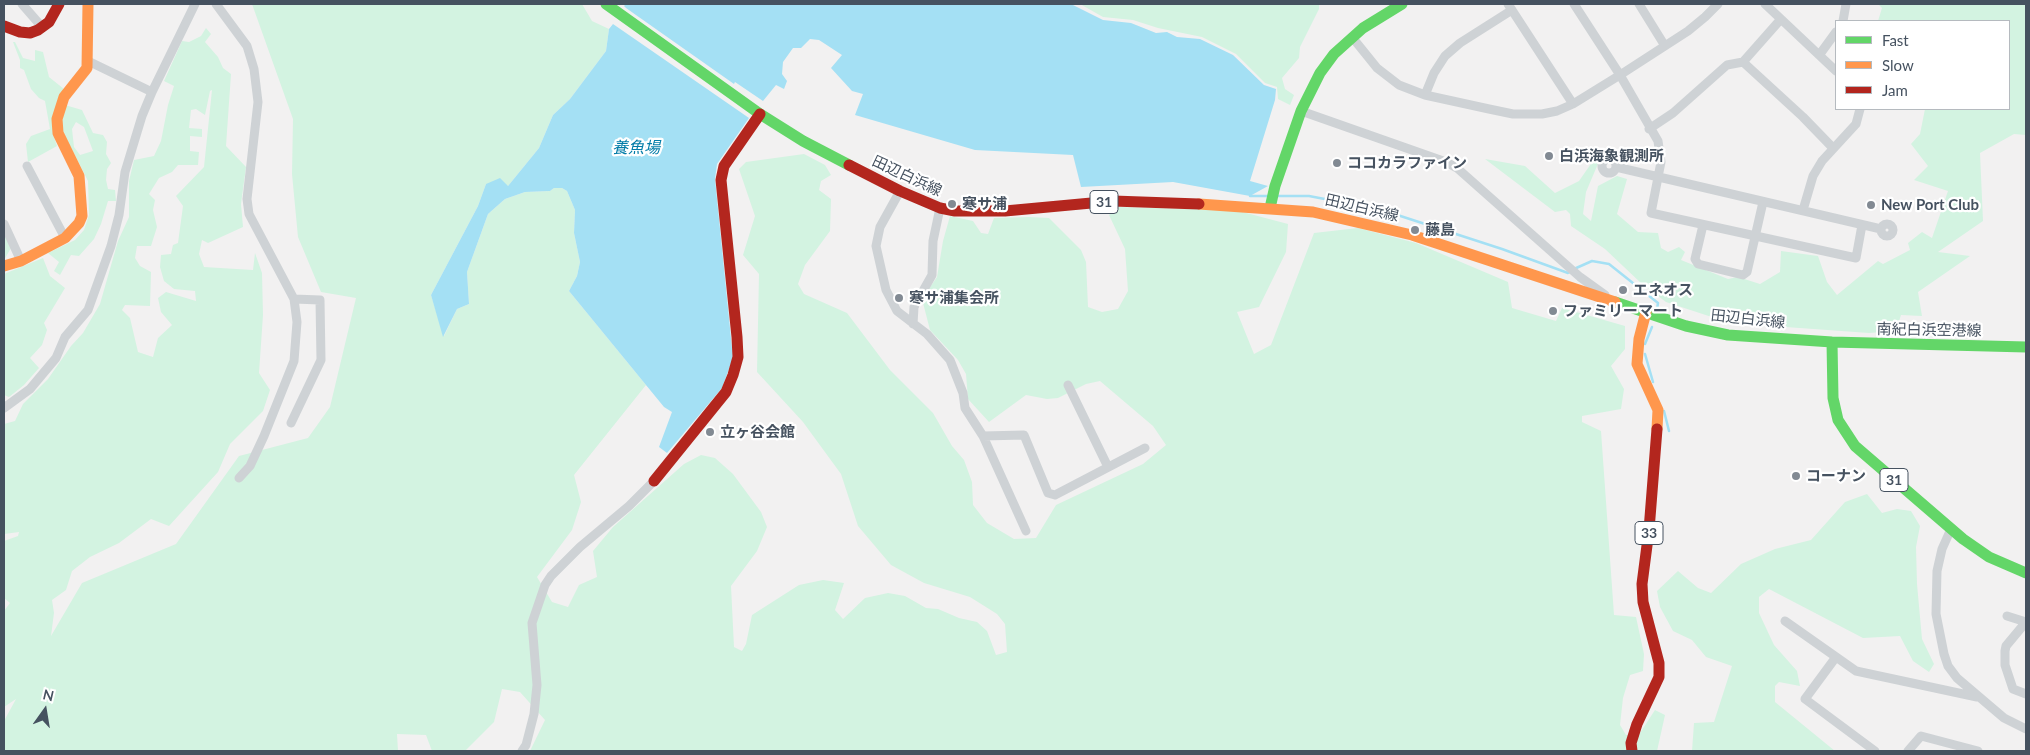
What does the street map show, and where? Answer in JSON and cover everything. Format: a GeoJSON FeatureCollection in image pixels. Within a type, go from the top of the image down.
{"type":"FeatureCollection","features":[{"type":"Feature","properties":{"kind":"main road"},"geometry":{"type":"LineString","coordinates":[[4,26],[30,33],[42,27],[59,4]]}},
{"type":"Feature","properties":{"kind":"main road"},"geometry":{"type":"LineString","coordinates":[[4,266],[21,261],[65,238],[79,223],[82,216],[81,184],[58,133],[57,119],[64,97],[81,77],[88,61],[88,4]]}},
{"type":"Feature","properties":{"kind":"main road"},"geometry":{"type":"LineString","coordinates":[[1270,204],[1301,111],[1320,73],[1334,54],[1352,37],[1402,4]]}},
{"type":"Feature","properties":{"kind":"main road","name":"田辺白浜線"},"geometry":{"type":"LineString","coordinates":[[610,5],[760,114],[803,141],[900,191],[940,208],[955,211],[989,212],[1113,201],[1270,204],[1403,233],[1686,326],[1728,335],[1832,342]]}},
{"type":"Feature","properties":{"kind":"main road"},"geometry":{"type":"LineString","coordinates":[[654,481],[726,392],[733,375],[738,357],[737,337],[721,180],[724,166],[760,114]]}},
{"type":"Feature","properties":{"kind":"main road","name":"33"},"geometry":{"type":"LineString","coordinates":[[1632,751],[1633,737],[1659,677],[1656,646],[1643,602],[1642,584],[1649,530],[1658,410],[1637,364],[1639,339],[1646,312]]}},
{"type":"Feature","properties":{"kind":"main road","name":"南紀白浜空港線"},"geometry":{"type":"LineString","coordinates":[[1832,342],[2026,347]]}},
{"type":"Feature","properties":{"kind":"main road","name":"31"},"geometry":{"type":"LineString","coordinates":[[1832,342],[1833,398],[1838,420],[1845,434],[1855,446],[1951,529],[1989,557],[2026,572]]}},
{"type":"Feature","properties":{"kind":"street"},"geometry":{"type":"LineString","coordinates":[[22,4],[42,27]]}},
{"type":"Feature","properties":{"kind":"street"},"geometry":{"type":"LineString","coordinates":[[4,408],[35,383],[56,358],[65,337],[88,310],[111,246],[119,215],[125,172],[152,92],[195,4]]}},
{"type":"Feature","properties":{"kind":"street"},"geometry":{"type":"LineString","coordinates":[[216,4],[247,46],[257,83],[258,102],[247,199],[249,214],[294,299],[297,322],[294,361],[250,466],[239,478]]}},
{"type":"Feature","properties":{"kind":"street"},"geometry":{"type":"LineString","coordinates":[[1574,4],[1620,75],[1649,129],[1658,141],[1661,162],[1651,213],[1856,258],[1862,225]]}},
{"type":"Feature","properties":{"kind":"street"},"geometry":{"type":"LineString","coordinates":[[1639,4],[1665,46]]}},
{"type":"Feature","properties":{"kind":"street"},"geometry":{"type":"LineString","coordinates":[[1352,37],[1377,68],[1399,85],[1425,96],[1513,114],[1542,114],[1557,111],[1573,104],[1620,75],[1699,22],[1718,4]]}},
{"type":"Feature","properties":{"kind":"street"},"geometry":{"type":"LineString","coordinates":[[1766,4],[1835,70]]}},
{"type":"Feature","properties":{"kind":"street"},"geometry":{"type":"LineString","coordinates":[[1843,20],[1846,4]]}},
{"type":"Feature","properties":{"kind":"street"},"geometry":{"type":"LineString","coordinates":[[1425,96],[1434,73],[1445,56],[1510,7],[1573,104]]}},
{"type":"Feature","properties":{"kind":"street"},"geometry":{"type":"LineString","coordinates":[[1649,129],[1674,112],[1728,64],[1743,62],[1781,19]]}},
{"type":"Feature","properties":{"kind":"street"},"geometry":{"type":"LineString","coordinates":[[1820,54],[1835,33]]}},
{"type":"Feature","properties":{"kind":"street"},"geometry":{"type":"LineString","coordinates":[[88,61],[152,92]]}},
{"type":"Feature","properties":{"kind":"street"},"geometry":{"type":"LineString","coordinates":[[1743,62],[1803,117],[1833,148]]}},
{"type":"Feature","properties":{"kind":"street"},"geometry":{"type":"LineString","coordinates":[[1803,210],[1813,176],[1822,161],[1856,124],[1860,110]]}},
{"type":"Feature","properties":{"kind":"street"},"geometry":{"type":"LineString","coordinates":[[1301,111],[1446,162],[1457,168],[1580,277],[1614,301]]}},
{"type":"Feature","properties":{"kind":"street"},"geometry":{"type":"LineString","coordinates":[[27,166],[65,238]]}},
{"type":"Feature","properties":{"kind":"street"},"geometry":{"type":"LineString","coordinates":[[1616,167],[1881,229]]}},
{"type":"Feature","properties":{"kind":"street"},"geometry":{"type":"LineString","coordinates":[[900,191],[880,227],[876,246],[886,290],[898,311],[927,334],[950,360],[963,393],[965,408],[982,436],[1026,531]]}},
{"type":"Feature","properties":{"kind":"street"},"geometry":{"type":"LineString","coordinates":[[1703,225],[1695,259],[1698,264],[1743,275],[1747,272],[1763,202]]}},
{"type":"Feature","properties":{"kind":"street"},"geometry":{"type":"LineString","coordinates":[[913,324],[914,307],[932,275],[933,242],[940,208]]}},
{"type":"Feature","properties":{"kind":"street"},"geometry":{"type":"LineString","coordinates":[[4,224],[21,261]]}},
{"type":"Feature","properties":{"kind":"street"},"geometry":{"type":"LineString","coordinates":[[291,423],[320,360],[320,300],[294,299]]}},
{"type":"Feature","properties":{"kind":"street"},"geometry":{"type":"LineString","coordinates":[[1068,385],[1108,467]]}},
{"type":"Feature","properties":{"kind":"street"},"geometry":{"type":"LineString","coordinates":[[982,436],[1024,435],[1048,493],[1055,495],[1145,448]]}},
{"type":"Feature","properties":{"kind":"street"},"geometry":{"type":"LineString","coordinates":[[522,751],[526,744],[534,714],[537,686],[532,623],[545,585],[551,576],[580,547],[629,506],[654,481]]}},
{"type":"Feature","properties":{"kind":"street"},"geometry":{"type":"LineString","coordinates":[[1951,529],[1942,550],[1937,571],[1936,614],[1948,666],[1957,678],[2004,718],[2026,729]]}},
{"type":"Feature","properties":{"kind":"street"},"geometry":{"type":"LineString","coordinates":[[2007,616],[2026,622],[2004,651],[2005,665],[2013,688],[2026,694]]}},
{"type":"Feature","properties":{"kind":"street"},"geometry":{"type":"LineString","coordinates":[[1785,621],[1856,670],[1980,698]]}},
{"type":"Feature","properties":{"kind":"street"},"geometry":{"type":"LineString","coordinates":[[1836,657],[1806,700],[1875,751]]}},
{"type":"Feature","properties":{"kind":"street"},"geometry":{"type":"LineString","coordinates":[[1908,751],[1921,736],[1978,751]]}},
{"type":"Feature","properties":{"kind":"green space"},"geometry":{"type":"Polygon","coordinates":[[[252,4],[582,4],[592,21],[609,29],[606,51],[570,99],[553,115],[539,148],[508,186],[486,184],[478,206],[431,295],[444,336],[457,309],[469,304],[467,272],[488,214],[505,199],[525,192],[550,191],[554,188],[562,188],[567,191],[575,210],[574,233],[580,262],[577,276],[569,291],[646,385],[574,475],[581,502],[572,530],[537,577],[552,602],[568,607],[579,585],[597,577],[593,551],[613,527],[684,464],[701,455],[715,458],[733,474],[761,512],[767,527],[757,551],[731,586],[734,647],[742,651],[746,644],[752,615],[799,585],[823,580],[844,583],[835,610],[843,619],[865,598],[888,593],[905,596],[926,608],[938,609],[959,618],[977,622],[987,631],[996,655],[1007,652],[1005,624],[997,614],[970,597],[924,583],[891,565],[858,526],[841,474],[803,422],[757,372],[759,274],[743,255],[755,216],[739,169],[746,162],[804,154],[825,165],[831,175],[821,181],[819,190],[831,199],[830,231],[805,265],[798,284],[804,294],[847,313],[890,370],[933,413],[952,446],[964,460],[972,482],[973,505],[987,523],[1014,539],[1036,538],[1056,505],[1143,464],[1166,445],[1153,426],[1100,381],[1086,384],[1058,398],[1047,399],[1026,395],[989,422],[968,399],[966,374],[958,360],[930,330],[922,299],[937,277],[943,241],[950,216],[973,221],[981,233],[988,234],[994,218],[1049,218],[1081,250],[1086,262],[1088,307],[1102,312],[1118,309],[1128,291],[1125,249],[1109,215],[1117,207],[1235,210],[1288,224],[1286,252],[1259,307],[1237,312],[1254,354],[1271,345],[1314,233],[1358,228],[1416,243],[1508,282],[1512,308],[1556,321],[1562,308],[1625,326],[1625,349],[1611,366],[1624,389],[1621,409],[1582,416],[1582,422],[1601,431],[1614,615],[1636,617],[1644,654],[1643,671],[1630,675],[1623,698],[1620,725],[1626,735],[1640,733],[1655,710],[1665,715],[1657,751],[530,751],[545,720],[520,692],[502,689],[494,722],[465,751],[432,751],[426,735],[397,734],[398,751],[4,751],[4,721],[16,699],[4,707],[4,611],[10,603],[4,598],[4,541],[18,536],[19,532],[4,534],[4,424],[15,421],[23,404],[48,379],[71,346],[83,333],[100,304],[118,241],[129,217],[129,181],[134,160],[154,156],[161,141],[174,86],[164,81],[182,41],[189,42],[201,36],[206,28],[211,34],[205,42],[218,57],[223,68],[231,74],[226,146],[246,167],[241,204],[243,227],[208,243],[202,240],[199,254],[204,267],[253,270],[255,253],[262,273],[263,315],[259,373],[270,390],[263,411],[230,444],[218,472],[169,526],[151,519],[119,543],[90,557],[72,571],[66,590],[52,600],[54,613],[51,636],[82,583],[176,544],[239,456],[308,438],[330,407],[356,298],[321,292],[298,237],[292,174],[293,119],[252,4]],[[212,90],[210,91],[205,115],[196,109],[191,110],[189,128],[202,129],[202,137],[190,136],[190,151],[199,152],[198,165],[178,165],[172,172],[159,178],[149,194],[155,200],[153,210],[157,227],[151,246],[137,246],[135,258],[140,266],[151,272],[150,306],[125,305],[122,310],[130,318],[138,352],[153,357],[158,338],[172,325],[161,312],[158,298],[166,292],[196,301],[195,291],[174,289],[164,281],[160,267],[161,255],[171,254],[173,245],[178,243],[183,206],[176,196],[204,167],[212,90]]]}},
{"type":"Feature","properties":{"kind":"green space"},"geometry":{"type":"Polygon","coordinates":[[[1080,4],[1319,4],[1319,9],[1300,47],[1299,58],[1282,78],[1285,89],[1294,95],[1290,105],[1278,99],[1277,87],[1265,83],[1236,54],[1202,37],[1158,28],[1133,20],[1103,17],[1080,4]]]}},
{"type":"Feature","properties":{"kind":"green space"},"geometry":{"type":"Polygon","coordinates":[[[1878,4],[2026,4],[2026,135],[2014,134],[1980,153],[1983,221],[1938,252],[1970,256],[1918,292],[1922,316],[1901,315],[1896,331],[1869,333],[1730,323],[1666,302],[1642,284],[1605,249],[1571,226],[1570,214],[1566,210],[1555,212],[1485,159],[1525,166],[1555,193],[1579,181],[1595,158],[1600,159],[1586,192],[1583,214],[1591,221],[1598,186],[1617,176],[1627,179],[1617,214],[1638,232],[1658,233],[1661,248],[1668,252],[1679,247],[1685,252],[1681,260],[1728,279],[1738,277],[1760,284],[1780,272],[1781,251],[1818,256],[1827,282],[1837,295],[1878,261],[1883,264],[1910,250],[1908,243],[1922,232],[1932,238],[1948,191],[1914,180],[1928,166],[1911,144],[1920,134],[1925,110],[2010,110],[2010,20],[1878,20],[1882,8],[1878,4]]]}},
{"type":"Feature","properties":{"kind":"green space"},"geometry":{"type":"Polygon","coordinates":[[[13,42],[15,42],[23,58],[35,61],[35,50],[43,52],[49,77],[64,89],[53,134],[57,146],[28,162],[26,144],[31,136],[50,129],[45,101],[39,98],[31,89],[24,70],[20,68],[20,60],[13,42]]]}},
{"type":"Feature","properties":{"kind":"green space"},"geometry":{"type":"Polygon","coordinates":[[[65,105],[82,110],[93,133],[103,135],[107,142],[106,154],[111,163],[107,169],[106,180],[108,189],[115,190],[116,201],[108,201],[94,239],[79,256],[71,255],[60,275],[54,271],[59,262],[48,253],[75,240],[84,230],[89,215],[88,181],[63,132],[61,120],[65,105]],[[76,122],[72,129],[74,147],[80,155],[93,151],[84,127],[76,122]]]}},
{"type":"Feature","properties":{"kind":"green space"},"geometry":{"type":"Polygon","coordinates":[[[4,228],[11,248],[4,260],[4,228]]]}},
{"type":"Feature","properties":{"kind":"green space"},"geometry":{"type":"Polygon","coordinates":[[[43,258],[50,276],[65,288],[44,323],[47,330],[42,345],[30,358],[39,368],[24,385],[9,397],[4,395],[4,274],[43,258]]]}},
{"type":"Feature","properties":{"kind":"green space"},"geometry":{"type":"Polygon","coordinates":[[[1867,494],[1882,513],[1897,509],[1911,511],[1920,526],[1916,547],[1917,584],[1922,639],[1934,664],[1929,672],[1913,661],[1900,636],[1863,638],[1769,589],[1759,597],[1759,613],[1774,645],[1797,671],[1800,686],[1779,682],[1775,686],[1775,702],[1835,751],[1692,751],[1694,723],[1714,722],[1732,666],[1706,657],[1692,640],[1673,631],[1660,607],[1657,591],[1678,571],[1698,588],[1711,593],[1741,564],[1775,549],[1811,540],[1845,502],[1867,494]]]}},
{"type":"Feature","properties":{"kind":"water"},"geometry":{"type":"Polygon","coordinates":[[[626,4],[1071,4],[1103,20],[1131,23],[1156,33],[1167,32],[1177,37],[1200,39],[1233,55],[1264,85],[1276,89],[1275,100],[1250,181],[1268,186],[1250,196],[1173,182],[1081,187],[1073,155],[975,150],[855,115],[863,94],[852,91],[831,68],[842,55],[819,40],[810,39],[801,48],[793,48],[783,62],[782,74],[787,81],[784,89],[776,85],[763,101],[735,82],[734,84],[626,8],[624,6],[626,4]]]}},
{"type":"Feature","properties":{"kind":"water","name":"養魚場"},"geometry":{"type":"Polygon","coordinates":[[[613,24],[749,118],[717,164],[715,179],[733,358],[722,388],[667,453],[659,447],[672,412],[664,407],[569,291],[577,276],[580,262],[574,233],[575,210],[567,191],[562,188],[554,188],[550,191],[525,192],[505,199],[488,214],[467,272],[469,304],[457,309],[443,337],[431,295],[478,206],[486,184],[500,178],[508,186],[539,148],[553,115],[570,99],[606,51],[609,29],[613,24]]]}},
{"type":"Feature","properties":{"kind":"waterway"},"geometry":{"type":"LineString","coordinates":[[1250,196],[1269,196]]}},
{"type":"Feature","properties":{"kind":"waterway"},"geometry":{"type":"LineString","coordinates":[[1277,196],[1309,196],[1382,210],[1502,249],[1568,273],[1570,272]]}},
{"type":"Feature","properties":{"kind":"waterway"},"geometry":{"type":"LineString","coordinates":[[1574,269],[1592,261],[1609,264],[1658,303],[1657,309]]}},
{"type":"Feature","properties":{"kind":"waterway"},"geometry":{"type":"LineString","coordinates":[[1645,344],[1652,327]]}},
{"type":"Feature","properties":{"kind":"waterway"},"geometry":{"type":"LineString","coordinates":[[1645,354],[1653,382]]}},
{"type":"Feature","properties":{"kind":"waterway"},"geometry":{"type":"LineString","coordinates":[[1664,411],[1669,431]]}},
{"type":"Feature","properties":{"kind":"traffic: fast"},"geometry":{"type":"LineString","coordinates":[[606,4],[760,114],[803,141],[849,165]]}},
{"type":"Feature","properties":{"kind":"traffic: fast"},"geometry":{"type":"LineString","coordinates":[[1270,208],[1275,186],[1301,111],[1320,73],[1334,54],[1363,28],[1402,4]]}},
{"type":"Feature","properties":{"kind":"traffic: fast"},"geometry":{"type":"LineString","coordinates":[[1615,302],[1686,326],[1728,335],[1832,342],[2026,347]]}},
{"type":"Feature","properties":{"kind":"traffic: fast"},"geometry":{"type":"LineString","coordinates":[[1832,342],[1833,398],[1838,420],[1855,446],[1963,539],[1989,557],[2026,573]]}},
{"type":"Feature","properties":{"kind":"traffic: slow"},"geometry":{"type":"LineString","coordinates":[[4,266],[21,261],[65,238],[79,223],[82,216],[79,176],[58,133],[57,119],[64,97],[87,68],[88,4]]}},
{"type":"Feature","properties":{"kind":"traffic: slow"},"geometry":{"type":"LineString","coordinates":[[1199,204],[1313,212],[1412,235],[1615,302]]}},
{"type":"Feature","properties":{"kind":"traffic: slow"},"geometry":{"type":"LineString","coordinates":[[1646,312],[1639,339],[1637,364],[1658,410],[1657,429]]}},
{"type":"Feature","properties":{"kind":"traffic: jam"},"geometry":{"type":"LineString","coordinates":[[4,26],[20,32],[30,33],[38,30],[49,22],[59,4]]}},
{"type":"Feature","properties":{"kind":"traffic: jam"},"geometry":{"type":"LineString","coordinates":[[654,481],[726,392],[733,375],[738,357],[737,337],[721,180],[724,166],[760,114]]}},
{"type":"Feature","properties":{"kind":"traffic: jam"},"geometry":{"type":"LineString","coordinates":[[849,165],[900,191],[940,208],[955,211],[1005,211],[1113,201],[1199,204]]}},
{"type":"Feature","properties":{"kind":"traffic: jam"},"geometry":{"type":"LineString","coordinates":[[1632,751],[1631,743],[1637,724],[1659,677],[1659,663],[1643,602],[1642,584],[1649,530],[1657,429]]}},
{"type":"Feature","properties":{"kind":"place","name":"白浜海象観測所"},"geometry":{"type":"Point","coordinates":[1549,156]}},
{"type":"Feature","properties":{"kind":"place","name":"ココカラファイン"},"geometry":{"type":"Point","coordinates":[1337,163]}},
{"type":"Feature","properties":{"kind":"place","name":"寒サ浦"},"geometry":{"type":"Point","coordinates":[952,204]}},
{"type":"Feature","properties":{"kind":"place","name":"New Port Club"},"geometry":{"type":"Point","coordinates":[1871,205]}},
{"type":"Feature","properties":{"kind":"place","name":"藤島"},"geometry":{"type":"Point","coordinates":[1415,230]}},
{"type":"Feature","properties":{"kind":"place","name":"エネオス"},"geometry":{"type":"Point","coordinates":[1623,290]}},
{"type":"Feature","properties":{"kind":"place","name":"寒サ浦集会所"},"geometry":{"type":"Point","coordinates":[899,298]}},
{"type":"Feature","properties":{"kind":"place","name":"ファミリーマート"},"geometry":{"type":"Point","coordinates":[1553,311]}},
{"type":"Feature","properties":{"kind":"place","name":"立ヶ谷会館"},"geometry":{"type":"Point","coordinates":[710,432]}},
{"type":"Feature","properties":{"kind":"place","name":"コーナン"},"geometry":{"type":"Point","coordinates":[1796,476]}}]}
